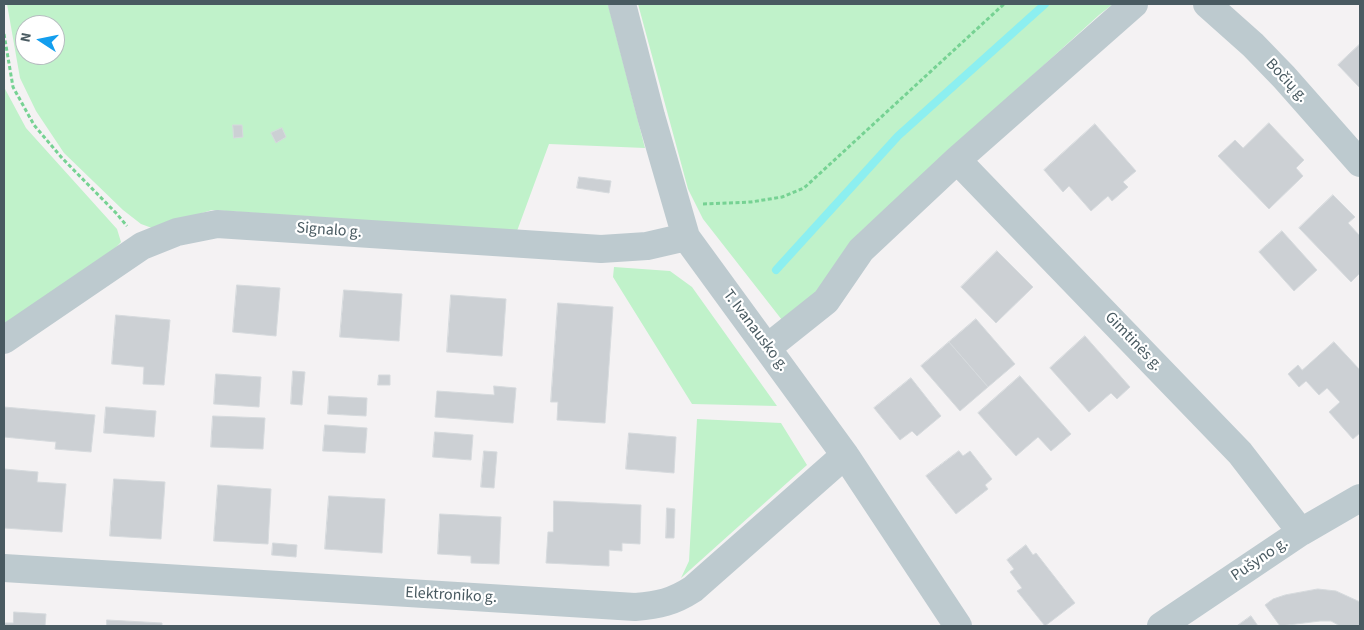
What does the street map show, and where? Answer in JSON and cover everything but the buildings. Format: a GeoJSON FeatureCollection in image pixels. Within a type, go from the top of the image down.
{"type":"FeatureCollection","features":[{"type":"Feature","properties":{"kind":"street","name":"T. Ivanausko g."},"geometry":{"type":"LineString","coordinates":[[622,4],[651,116],[686,237],[845,455],[958,626]]}},
{"type":"Feature","properties":{"kind":"street"},"geometry":{"type":"LineString","coordinates":[[767,348],[826,301],[860,250],[957,160],[1134,4]]}},
{"type":"Feature","properties":{"kind":"street","name":"Bočių g."},"geometry":{"type":"LineString","coordinates":[[1206,4],[1253,45],[1284,77],[1360,163]]}},
{"type":"Feature","properties":{"kind":"street","name":"Gimtinės g."},"geometry":{"type":"LineString","coordinates":[[957,160],[1240,453],[1301,532]]}},
{"type":"Feature","properties":{"kind":"street","name":"Signalo g."},"geometry":{"type":"LineString","coordinates":[[4,340],[142,246],[177,232],[217,224],[601,249],[647,246],[686,237]]}},
{"type":"Feature","properties":{"kind":"street","name":"Elektroniko g."},"geometry":{"type":"LineString","coordinates":[[4,568],[635,607],[658,605],[676,599],[693,589],[845,455]]}},
{"type":"Feature","properties":{"kind":"street","name":"Pušyno g."},"geometry":{"type":"LineString","coordinates":[[1161,626],[1301,532],[1360,498]]}},
{"type":"Feature","properties":{"kind":"path"},"geometry":{"type":"LineString","coordinates":[[677,206],[782,197],[804,188],[1004,4]]}},
{"type":"Feature","properties":{"kind":"path"},"geometry":{"type":"LineString","coordinates":[[4,34],[13,87],[34,125],[62,158],[116,213],[142,246]]}},
{"type":"Feature","properties":{"kind":"green space"},"geometry":{"type":"Polygon","coordinates":[[[7,4],[608,4],[645,148],[549,144],[517,231],[212,210],[152,228],[141,224],[123,210],[64,153],[36,111],[20,78],[18,65],[65,65],[65,15],[15,15],[15,50],[7,4]]]}},
{"type":"Feature","properties":{"kind":"green space"},"geometry":{"type":"Polygon","coordinates":[[[638,4],[1113,4],[859,233],[815,295],[782,320],[703,219],[688,189],[638,4]]]}},
{"type":"Feature","properties":{"kind":"green space"},"geometry":{"type":"Polygon","coordinates":[[[4,87],[26,128],[117,229],[121,242],[108,256],[4,325],[4,87]]]}},
{"type":"Feature","properties":{"kind":"green space"},"geometry":{"type":"Polygon","coordinates":[[[614,267],[670,271],[692,287],[777,406],[692,404],[613,277],[614,267]]]}},
{"type":"Feature","properties":{"kind":"green space"},"geometry":{"type":"Polygon","coordinates":[[[697,419],[781,423],[807,465],[681,578],[689,561],[697,419]]]}},
{"type":"Feature","properties":{"kind":"waterway"},"geometry":{"type":"LineString","coordinates":[[776,270],[898,136],[1045,4]]}}]}
